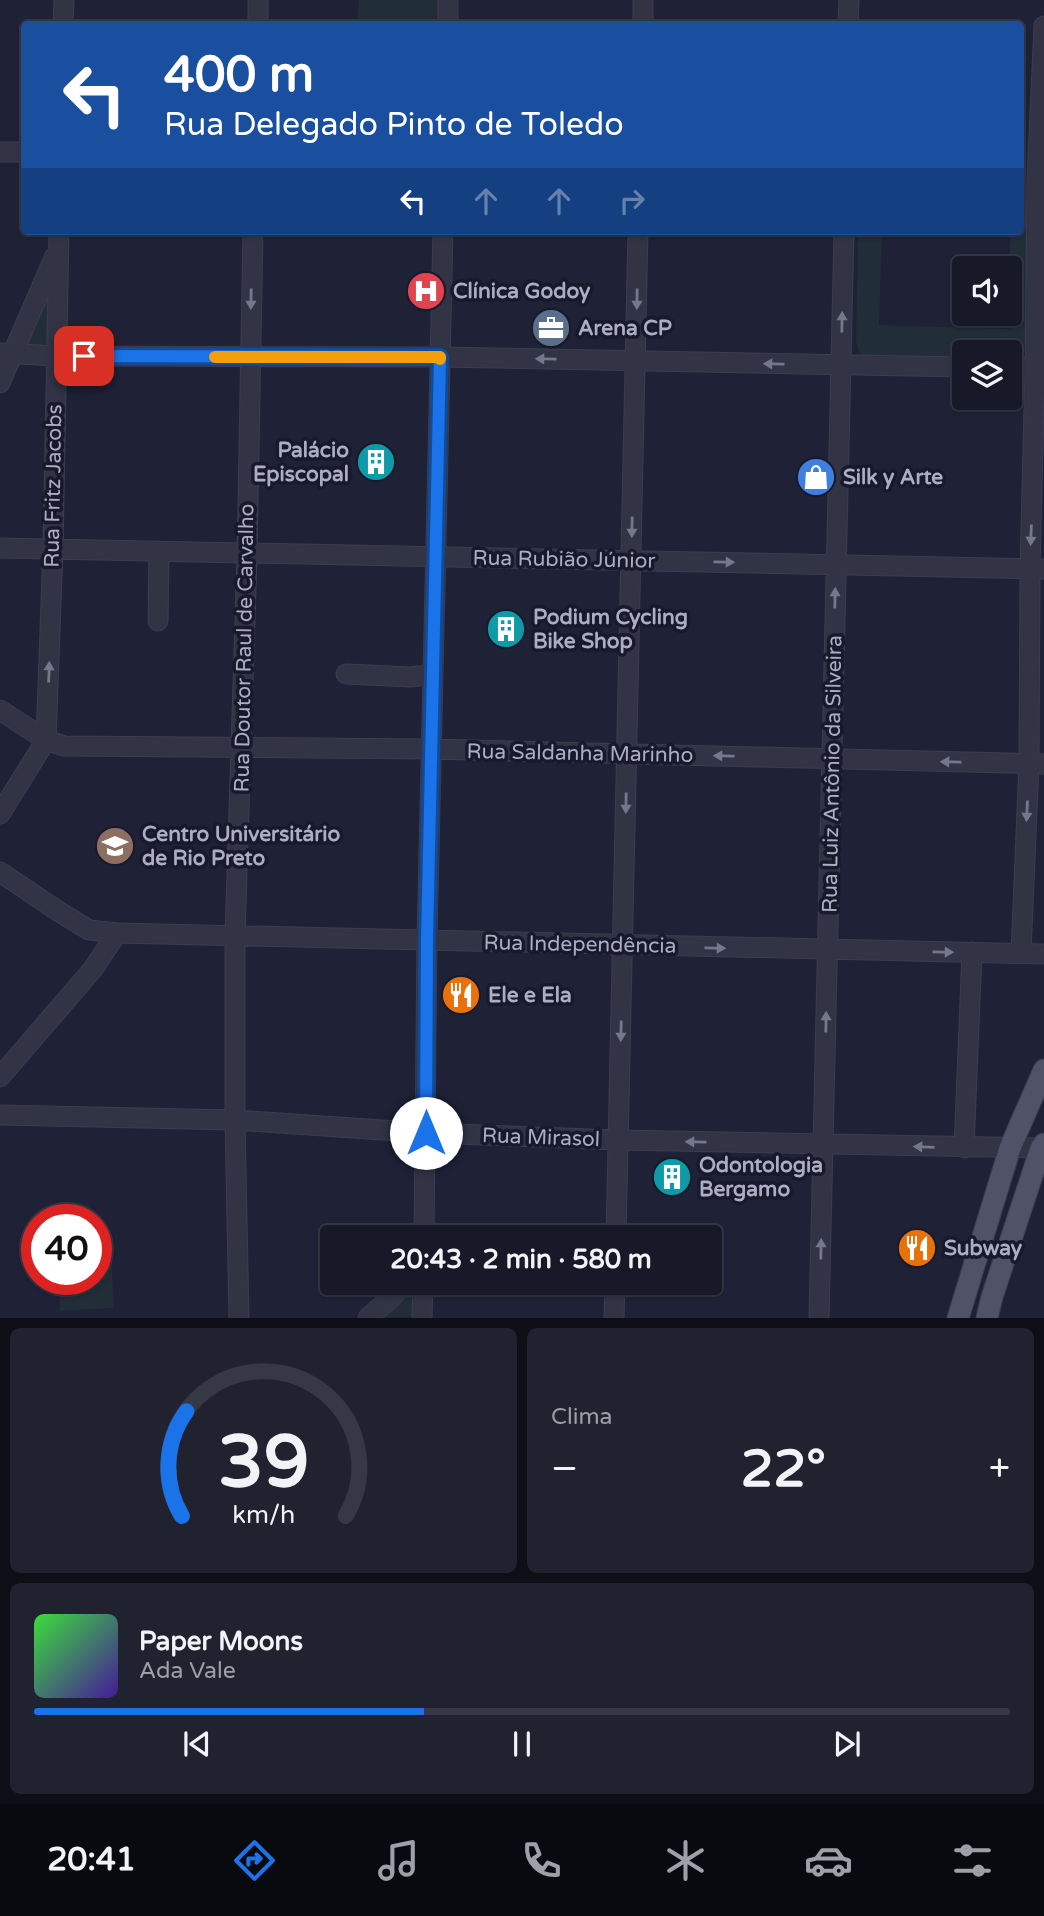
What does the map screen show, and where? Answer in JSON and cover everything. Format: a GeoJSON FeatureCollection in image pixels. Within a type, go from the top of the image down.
{"type":"FeatureCollection","features":[{"type":"Feature","properties":{"kind":"main road"},"geometry":{"type":"LineString","coordinates":[[958,1318],[1010,1149],[1044,1070]]}},
{"type":"Feature","properties":{"kind":"main road"},"geometry":{"type":"LineString","coordinates":[[987,1318],[1043,1147]]}},
{"type":"Feature","properties":{"kind":"street"},"geometry":{"type":"LineString","coordinates":[[63,21],[64,0]]}},
{"type":"Feature","properties":{"kind":"street"},"geometry":{"type":"LineString","coordinates":[[258,0],[258,21]]}},
{"type":"Feature","properties":{"kind":"street"},"geometry":{"type":"LineString","coordinates":[[448,0],[448,21]]}},
{"type":"Feature","properties":{"kind":"street"},"geometry":{"type":"LineString","coordinates":[[643,0],[643,21]]}},
{"type":"Feature","properties":{"kind":"street"},"geometry":{"type":"LineString","coordinates":[[848,21],[849,0]]}},
{"type":"Feature","properties":{"kind":"street"},"geometry":{"type":"LineString","coordinates":[[1021,953],[1037,764],[1040,368],[1034,177],[1044,26]]}},
{"type":"Feature","properties":{"kind":"street"},"geometry":{"type":"LineString","coordinates":[[0,152],[21,152]]}},
{"type":"Feature","properties":{"kind":"street","name":"Rua Doutor Raul de Carvalho"},"geometry":{"type":"LineString","coordinates":[[239,1318],[235,1119],[236,936],[253,235]]}},
{"type":"Feature","properties":{"kind":"street"},"geometry":{"type":"LineString","coordinates":[[424,1225],[427,941],[443,235]]}},
{"type":"Feature","properties":{"kind":"street"},"geometry":{"type":"LineString","coordinates":[[616,1225],[638,235]]}},
{"type":"Feature","properties":{"kind":"street","name":"Rua Luiz Antônio da Silveira"},"geometry":{"type":"LineString","coordinates":[[819,1318],[844,235]]}},
{"type":"Feature","properties":{"kind":"street"},"geometry":{"type":"LineString","coordinates":[[0,383],[6,354],[62,236]]}},
{"type":"Feature","properties":{"kind":"street","name":"Rua Fritz Jacobs"},"geometry":{"type":"LineString","coordinates":[[46,740],[56,356],[62,236]]}},
{"type":"Feature","properties":{"kind":"street"},"geometry":{"type":"LineString","coordinates":[[6,354],[440,357],[952,367]]}},
{"type":"Feature","properties":{"kind":"street"},"geometry":{"type":"LineString","coordinates":[[1022,368],[1040,368]]}},
{"type":"Feature","properties":{"kind":"street","name":"Rua Rubião Júnior"},"geometry":{"type":"LineString","coordinates":[[0,548],[1037,569]]}},
{"type":"Feature","properties":{"kind":"street"},"geometry":{"type":"LineString","coordinates":[[158,621],[159,551]]}},
{"type":"Feature","properties":{"kind":"street"},"geometry":{"type":"LineString","coordinates":[[346,674],[411,677],[433,674]]}},
{"type":"Feature","properties":{"kind":"street","name":"Rua Saldanha Marinho"},"geometry":{"type":"LineString","coordinates":[[0,710],[46,740],[64,746],[431,749],[1037,764]]}},
{"type":"Feature","properties":{"kind":"street"},"geometry":{"type":"LineString","coordinates":[[0,814],[46,740]]}},
{"type":"Feature","properties":{"kind":"street","name":"Rua Independência"},"geometry":{"type":"LineString","coordinates":[[0,872],[89,930],[117,933],[1044,954]]}},
{"type":"Feature","properties":{"kind":"street"},"geometry":{"type":"LineString","coordinates":[[0,1076],[93,968],[117,933]]}},
{"type":"Feature","properties":{"kind":"street"},"geometry":{"type":"LineString","coordinates":[[964,1148],[972,952]]}},
{"type":"Feature","properties":{"kind":"street","name":"Rua Mirasol"},"geometry":{"type":"LineString","coordinates":[[0,1115],[235,1119],[426,1133],[618,1140],[1010,1149],[1043,1147]]}},
{"type":"Feature","properties":{"kind":"street"},"geometry":{"type":"LineString","coordinates":[[368,1318],[394,1295]]}},
{"type":"Feature","properties":{"kind":"street"},"geometry":{"type":"LineString","coordinates":[[422,1318],[423,1295]]}},
{"type":"Feature","properties":{"kind":"street"},"geometry":{"type":"LineString","coordinates":[[614,1318],[615,1295]]}},
{"type":"Feature","properties":{"kind":"shaded area"},"geometry":{"type":"Polygon","coordinates":[[[359,0],[439,0],[439,21],[357,21],[359,0]]]}},
{"type":"Feature","properties":{"kind":"shaded area"},"geometry":{"type":"Polygon","coordinates":[[[1024,192],[1028,199],[1027,224],[1024,224],[1024,192]]]}},
{"type":"Feature","properties":{"kind":"shaded area"},"geometry":{"type":"Polygon","coordinates":[[[1024,225],[1027,225],[1025,342],[1022,348],[1022,340],[952,340],[952,359],[864,357],[856,342],[858,235],[882,235],[879,325],[1010,329],[1010,326],[1022,326],[1022,256],[1010,256],[1010,235],[1024,235],[1024,225]]]}},
{"type":"Feature","properties":{"kind":"shaded area"},"geometry":{"type":"Polygon","coordinates":[[[57,262],[52,349],[20,347],[57,262]]]}},
{"type":"Feature","properties":{"kind":"shaded area"},"geometry":{"type":"Polygon","coordinates":[[[112,1270],[114,1308],[60,1311],[60,1295],[112,1295],[112,1270]]]}},
{"type":"Feature","properties":{"kind":"shaded area"},"geometry":{"type":"Polygon","coordinates":[[[406,1295],[416,1295],[415,1317],[385,1318],[406,1295]]]}},
{"type":"Feature","properties":{"kind":"slow traffic"},"geometry":{"type":"LineString","coordinates":[[215,357],[440,359]]}},
{"type":"Feature","properties":{"kind":"place","name":"Clínica Godoy"},"geometry":{"type":"Point","coordinates":[426,291]}},
{"type":"Feature","properties":{"kind":"place","name":"Arena CP"},"geometry":{"type":"Point","coordinates":[551,328]}},
{"type":"Feature","properties":{"kind":"place","name":"Palácio Episcopal"},"geometry":{"type":"Point","coordinates":[376,462]}},
{"type":"Feature","properties":{"kind":"place","name":"Silk y Arte"},"geometry":{"type":"Point","coordinates":[816,477]}},
{"type":"Feature","properties":{"kind":"place","name":"Podium Cycling Bike Shop"},"geometry":{"type":"Point","coordinates":[506,629]}},
{"type":"Feature","properties":{"kind":"place","name":"Centro Universitário de Rio Preto"},"geometry":{"type":"Point","coordinates":[115,846]}},
{"type":"Feature","properties":{"kind":"place","name":"Ele e Ela"},"geometry":{"type":"Point","coordinates":[461,995]}},
{"type":"Feature","properties":{"kind":"place","name":"Odontologia Bergamo"},"geometry":{"type":"Point","coordinates":[672,1177]}},
{"type":"Feature","properties":{"kind":"place","name":"Subway"},"geometry":{"type":"Point","coordinates":[917,1248]}},
{"type":"Feature","properties":{"kind":"route"},"geometry":{"type":"LineString","coordinates":[[84,356],[440,357],[427,941],[426,1133]]}}]}
